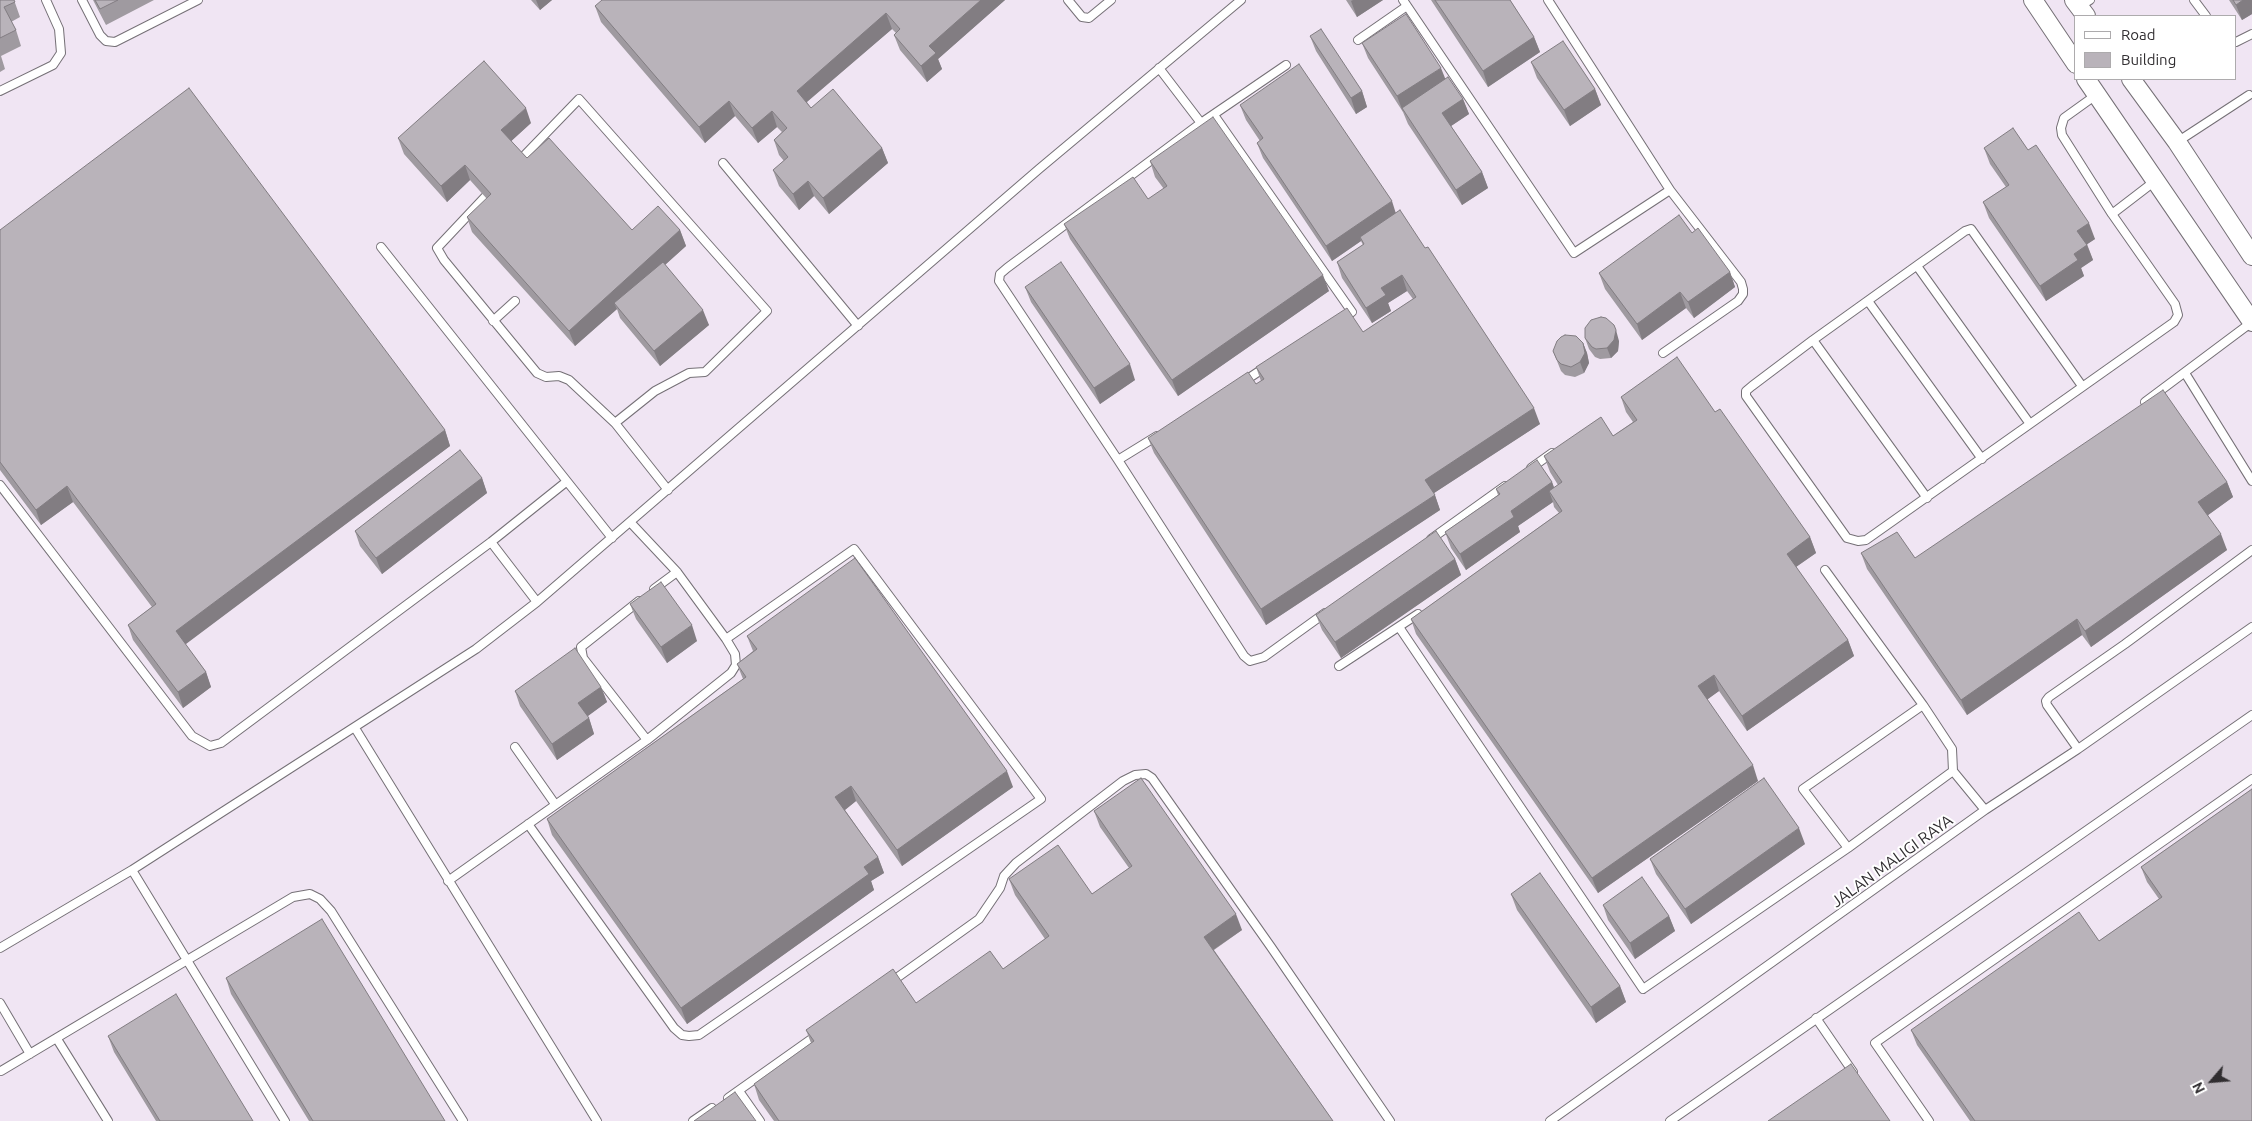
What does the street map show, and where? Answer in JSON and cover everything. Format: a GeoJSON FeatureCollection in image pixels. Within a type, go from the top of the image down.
{"type":"FeatureCollection","features":[{"type":"Feature","properties":{"kind":"street"},"geometry":{"type":"LineString","coordinates":[[2032,0],[2074,61]]}},
{"type":"Feature","properties":{"kind":"street"},"geometry":{"type":"LineString","coordinates":[[2087,80],[2154,182],[2252,322]]}},
{"type":"Feature","properties":{"kind":"street"},"geometry":{"type":"LineString","coordinates":[[2132,80],[2176,142],[2252,256]]}},
{"type":"Feature","properties":{"kind":"lane"},"geometry":{"type":"LineString","coordinates":[[0,91],[53,65],[61,53],[59,29],[46,0]]}},
{"type":"Feature","properties":{"kind":"lane"},"geometry":{"type":"LineString","coordinates":[[82,0],[100,35],[106,41],[115,42],[198,0]]}},
{"type":"Feature","properties":{"kind":"lane"},"geometry":{"type":"LineString","coordinates":[[1068,0],[1082,17],[1088,18],[1111,0]]}},
{"type":"Feature","properties":{"kind":"lane"},"geometry":{"type":"LineString","coordinates":[[0,948],[132,870],[476,650],[537,602],[1241,0]]}},
{"type":"Feature","properties":{"kind":"lane"},"geometry":{"type":"LineString","coordinates":[[1548,0],[1670,190],[1741,282],[1744,289],[1738,301],[1663,353]]}},
{"type":"Feature","properties":{"kind":"lane"},"geometry":{"type":"LineString","coordinates":[[2194,0],[2205,15]]}},
{"type":"Feature","properties":{"kind":"lane"},"geometry":{"type":"LineString","coordinates":[[1358,40],[1405,3],[1574,253],[1670,190]]}},
{"type":"Feature","properties":{"kind":"lane"},"geometry":{"type":"LineString","coordinates":[[2237,42],[2252,34]]}},
{"type":"Feature","properties":{"kind":"lane"},"geometry":{"type":"LineString","coordinates":[[1286,65],[1200,123],[1000,274],[999,281],[1118,460],[1244,656],[1250,661],[1264,657],[1329,611]]}},
{"type":"Feature","properties":{"kind":"lane"},"geometry":{"type":"LineString","coordinates":[[1160,68],[1200,123]]}},
{"type":"Feature","properties":{"kind":"lane"},"geometry":{"type":"LineString","coordinates":[[2082,386],[1971,229],[1965,230],[1813,340],[1746,391],[1746,396],[1847,538],[1858,541],[1866,540],[2174,322],[2178,315],[2175,304],[2112,214],[2062,135],[2061,128],[2064,118],[2096,95]]}},
{"type":"Feature","properties":{"kind":"lane"},"geometry":{"type":"LineString","coordinates":[[2176,142],[2249,95]]}},
{"type":"Feature","properties":{"kind":"lane"},"geometry":{"type":"LineString","coordinates":[[520,160],[579,98],[767,311],[705,372],[689,373],[655,391],[615,423]]}},
{"type":"Feature","properties":{"kind":"lane"},"geometry":{"type":"LineString","coordinates":[[1214,115],[1352,312],[1335,323]]}},
{"type":"Feature","properties":{"kind":"lane"},"geometry":{"type":"LineString","coordinates":[[723,163],[858,326]]}},
{"type":"Feature","properties":{"kind":"lane"},"geometry":{"type":"LineString","coordinates":[[2112,214],[2154,182]]}},
{"type":"Feature","properties":{"kind":"lane"},"geometry":{"type":"LineString","coordinates":[[485,196],[436,248],[493,321],[537,373],[546,377],[559,376],[570,380],[615,423],[668,490]]}},
{"type":"Feature","properties":{"kind":"lane"},"geometry":{"type":"LineString","coordinates":[[381,247],[612,538]]}},
{"type":"Feature","properties":{"kind":"lane"},"geometry":{"type":"LineString","coordinates":[[1917,266],[2030,424]]}},
{"type":"Feature","properties":{"kind":"lane"},"geometry":{"type":"LineString","coordinates":[[493,321],[515,301]]}},
{"type":"Feature","properties":{"kind":"lane"},"geometry":{"type":"LineString","coordinates":[[1868,301],[1982,459]]}},
{"type":"Feature","properties":{"kind":"lane"},"geometry":{"type":"LineString","coordinates":[[2138,407],[2252,322]]}},
{"type":"Feature","properties":{"kind":"lane"},"geometry":{"type":"LineString","coordinates":[[1813,340],[1927,498]]}},
{"type":"Feature","properties":{"kind":"lane"},"geometry":{"type":"LineString","coordinates":[[1235,386],[1268,365]]}},
{"type":"Feature","properties":{"kind":"lane"},"geometry":{"type":"LineString","coordinates":[[2185,372],[2252,481]]}},
{"type":"Feature","properties":{"kind":"lane"},"geometry":{"type":"LineString","coordinates":[[1118,460],[1168,428]]}},
{"type":"Feature","properties":{"kind":"lane"},"geometry":{"type":"LineString","coordinates":[[1523,473],[1556,450]]}},
{"type":"Feature","properties":{"kind":"lane"},"geometry":{"type":"LineString","coordinates":[[1426,542],[1515,479]]}},
{"type":"Feature","properties":{"kind":"lane"},"geometry":{"type":"LineString","coordinates":[[0,485],[192,736],[210,746],[221,743],[491,542],[566,482]]}},
{"type":"Feature","properties":{"kind":"lane"},"geometry":{"type":"LineString","coordinates":[[448,881],[647,740],[731,673],[736,665],[735,654],[726,639],[677,572],[630,522]]}},
{"type":"Feature","properties":{"kind":"lane"},"geometry":{"type":"LineString","coordinates":[[491,542],[537,602]]}},
{"type":"Feature","properties":{"kind":"lane"},"geometry":{"type":"LineString","coordinates":[[528,824],[674,1028],[682,1034],[689,1036],[699,1035],[1041,799],[854,548],[726,639]]}},
{"type":"Feature","properties":{"kind":"lane"},"geometry":{"type":"LineString","coordinates":[[2078,749],[2047,705],[2046,701],[2049,697],[2125,644],[2252,550]]}},
{"type":"Feature","properties":{"kind":"lane"},"geometry":{"type":"LineString","coordinates":[[1825,570],[1952,749],[1952,770],[1985,810]]}},
{"type":"Feature","properties":{"kind":"lane"},"geometry":{"type":"LineString","coordinates":[[647,740],[583,658],[581,646],[677,572]]}},
{"type":"Feature","properties":{"kind":"lane"},"geometry":{"type":"LineString","coordinates":[[1339,666],[1423,610]]}},
{"type":"Feature","properties":{"kind":"lane"},"geometry":{"type":"LineString","coordinates":[[1399,627],[1643,989],[1848,848],[1952,770]]}},
{"type":"Feature","properties":{"kind":"lane","name":"JALAN MALIGI RAYA"},"geometry":{"type":"LineString","coordinates":[[1550,1121],[1985,810],[2078,749],[2252,627]]}},
{"type":"Feature","properties":{"kind":"lane"},"geometry":{"type":"LineString","coordinates":[[1848,848],[1803,789],[1922,705]]}},
{"type":"Feature","properties":{"kind":"lane"},"geometry":{"type":"LineString","coordinates":[[1670,1121],[2252,714]]}},
{"type":"Feature","properties":{"kind":"lane"},"geometry":{"type":"LineString","coordinates":[[355,728],[597,1121]]}},
{"type":"Feature","properties":{"kind":"lane"},"geometry":{"type":"LineString","coordinates":[[515,747],[555,804]]}},
{"type":"Feature","properties":{"kind":"lane"},"geometry":{"type":"LineString","coordinates":[[883,988],[979,919],[1000,888],[1004,876],[1016,863],[1123,781],[1135,774],[1146,774],[1152,778],[1272,947],[1390,1121]]}},
{"type":"Feature","properties":{"kind":"lane"},"geometry":{"type":"LineString","coordinates":[[1929,1121],[1874,1043],[2252,779]]}},
{"type":"Feature","properties":{"kind":"lane"},"geometry":{"type":"LineString","coordinates":[[132,870],[286,1121]]}},
{"type":"Feature","properties":{"kind":"lane"},"geometry":{"type":"LineString","coordinates":[[1,1071],[293,897],[310,894],[320,899],[331,911],[462,1121]]}},
{"type":"Feature","properties":{"kind":"lane"},"geometry":{"type":"LineString","coordinates":[[0,1003],[30,1054]]}},
{"type":"Feature","properties":{"kind":"lane"},"geometry":{"type":"LineString","coordinates":[[1816,1018],[1853,1072],[1845,1077]]}},
{"type":"Feature","properties":{"kind":"lane"},"geometry":{"type":"LineString","coordinates":[[724,1101],[827,1028]]}},
{"type":"Feature","properties":{"kind":"lane"},"geometry":{"type":"LineString","coordinates":[[57,1039],[108,1121]]}},
{"type":"Feature","properties":{"kind":"lane"},"geometry":{"type":"LineString","coordinates":[[739,1091],[760,1121]]}},
{"type":"Feature","properties":{"kind":"lane"},"geometry":{"type":"LineString","coordinates":[[693,1121],[716,1106]]}},
{"type":"Feature","properties":{"kind":"shaded area"},"geometry":{"type":"Polygon","coordinates":[[[0,0],[2252,0],[2252,1121],[0,1121],[0,0]]]}},
{"type":"Feature","properties":{"kind":"building"},"geometry":{"type":"Polygon","coordinates":[[[0,0],[14,0],[15,2],[4,7],[16,30],[0,38],[0,0]]]}},
{"type":"Feature","properties":{"kind":"building"},"geometry":{"type":"Polygon","coordinates":[[[95,0],[118,0],[100,9],[95,0]]]}},
{"type":"Feature","properties":{"kind":"building"},"geometry":{"type":"Polygon","coordinates":[[[602,0],[981,0],[929,46],[936,53],[921,66],[894,35],[900,29],[886,13],[797,91],[811,108],[833,89],[882,148],[823,198],[808,181],[793,194],[773,170],[788,157],[774,140],[787,128],[772,111],[752,128],[729,101],[699,127],[595,6],[602,0]]]}},
{"type":"Feature","properties":{"kind":"building"},"geometry":{"type":"Polygon","coordinates":[[[1435,0],[1510,0],[1534,37],[1483,71],[1435,0]]]}},
{"type":"Feature","properties":{"kind":"building"},"geometry":{"type":"Polygon","coordinates":[[[2233,0],[2243,0],[2236,5],[2233,0]]]}},
{"type":"Feature","properties":{"kind":"building"},"geometry":{"type":"Polygon","coordinates":[[[1406,14],[1441,68],[1397,96],[1362,43],[1406,14]]]}},
{"type":"Feature","properties":{"kind":"building"},"geometry":{"type":"Polygon","coordinates":[[[1321,29],[1362,91],[1351,98],[1310,36],[1321,29]]]}},
{"type":"Feature","properties":{"kind":"building"},"geometry":{"type":"Polygon","coordinates":[[[1563,41],[1595,89],[1564,110],[1531,62],[1563,41]]]}},
{"type":"Feature","properties":{"kind":"building"},"geometry":{"type":"Polygon","coordinates":[[[484,61],[526,108],[501,130],[527,158],[549,138],[632,230],[658,206],[680,230],[569,331],[467,217],[491,194],[465,165],[441,186],[398,138],[484,61]]]}},
{"type":"Feature","properties":{"kind":"building"},"geometry":{"type":"Polygon","coordinates":[[[1299,64],[1392,201],[1326,246],[1257,143],[1263,138],[1240,105],[1299,64]]]}},
{"type":"Feature","properties":{"kind":"building"},"geometry":{"type":"Polygon","coordinates":[[[1448,77],[1463,99],[1442,113],[1482,172],[1456,190],[1402,108],[1448,77]]]}},
{"type":"Feature","properties":{"kind":"building"},"geometry":{"type":"Polygon","coordinates":[[[189,88],[445,430],[176,631],[206,672],[178,692],[128,625],[156,604],[67,486],[36,510],[0,462],[0,230],[189,88]]]}},
{"type":"Feature","properties":{"kind":"building"},"geometry":{"type":"Polygon","coordinates":[[[1213,117],[1323,275],[1172,380],[1064,224],[1133,177],[1148,199],[1167,186],[1150,161],[1213,117]]]}},
{"type":"Feature","properties":{"kind":"building"},"geometry":{"type":"Polygon","coordinates":[[[2013,128],[2028,150],[2036,145],[2089,223],[2077,231],[2087,245],[2074,254],[2078,260],[2040,286],[1983,202],[2009,185],[1984,148],[2013,128]]]}},
{"type":"Feature","properties":{"kind":"building"},"geometry":{"type":"Polygon","coordinates":[[[1400,210],[1425,248],[1428,247],[1534,408],[1425,480],[1435,495],[1261,609],[1148,438],[1248,372],[1256,384],[1264,379],[1256,367],[1347,308],[1363,332],[1416,297],[1402,275],[1381,288],[1386,295],[1366,308],[1337,262],[1364,244],[1360,237],[1400,210]]]}},
{"type":"Feature","properties":{"kind":"building"},"geometry":{"type":"Polygon","coordinates":[[[1679,215],[1692,233],[1698,228],[1730,272],[1688,302],[1680,292],[1637,324],[1599,273],[1679,215]]]}},
{"type":"Feature","properties":{"kind":"building"},"geometry":{"type":"Polygon","coordinates":[[[663,262],[703,310],[654,351],[614,303],[663,262]]]}},
{"type":"Feature","properties":{"kind":"building"},"geometry":{"type":"Polygon","coordinates":[[[1061,262],[1130,364],[1094,388],[1025,287],[1061,262]]]}},
{"type":"Feature","properties":{"kind":"building"},"geometry":{"type":"Polygon","coordinates":[[[1601,317],[1606,318],[1614,325],[1616,330],[1614,340],[1607,348],[1596,349],[1585,338],[1585,328],[1591,320],[1601,317]]]}},
{"type":"Feature","properties":{"kind":"building"},"geometry":{"type":"Polygon","coordinates":[[[1565,335],[1576,336],[1583,343],[1585,353],[1580,362],[1571,367],[1561,364],[1553,351],[1557,341],[1565,335]]]}},
{"type":"Feature","properties":{"kind":"building"},"geometry":{"type":"Polygon","coordinates":[[[1677,357],[1715,412],[1720,409],[1810,537],[1787,554],[1848,640],[1742,716],[1714,675],[1698,686],[1753,765],[1592,878],[1411,619],[1562,511],[1549,491],[1562,482],[1544,456],[1601,417],[1613,436],[1637,420],[1621,397],[1677,357]]]}},
{"type":"Feature","properties":{"kind":"building"},"geometry":{"type":"Polygon","coordinates":[[[2163,390],[2227,482],[2198,502],[2221,534],[2085,631],[2077,619],[1961,700],[1861,553],[1897,532],[1915,558],[2163,390]]]}},
{"type":"Feature","properties":{"kind":"building"},"geometry":{"type":"Polygon","coordinates":[[[460,450],[482,478],[376,558],[355,531],[460,450]]]}},
{"type":"Feature","properties":{"kind":"building"},"geometry":{"type":"Polygon","coordinates":[[[1537,460],[1552,482],[1511,511],[1514,517],[1460,554],[1445,532],[1500,494],[1496,489],[1537,460]]]}},
{"type":"Feature","properties":{"kind":"building"},"geometry":{"type":"Polygon","coordinates":[[[1436,531],[1455,559],[1335,642],[1316,615],[1436,531]]]}},
{"type":"Feature","properties":{"kind":"building"},"geometry":{"type":"Polygon","coordinates":[[[855,558],[1007,771],[897,850],[851,786],[835,797],[878,857],[864,867],[869,874],[681,1008],[547,819],[746,677],[737,664],[757,649],[747,636],[855,558]]]}},
{"type":"Feature","properties":{"kind":"building"},"geometry":{"type":"Polygon","coordinates":[[[661,582],[692,625],[661,647],[630,604],[661,582]]]}},
{"type":"Feature","properties":{"kind":"building"},"geometry":{"type":"Polygon","coordinates":[[[575,648],[601,687],[578,703],[589,718],[552,744],[515,691],[575,648]]]}},
{"type":"Feature","properties":{"kind":"building"},"geometry":{"type":"Polygon","coordinates":[[[1141,778],[1236,914],[1204,937],[1333,1121],[779,1121],[754,1084],[814,1041],[806,1030],[893,969],[916,1003],[990,951],[1003,969],[1049,936],[1009,879],[1058,845],[1092,894],[1132,866],[1094,811],[1141,778]]]}},
{"type":"Feature","properties":{"kind":"building"},"geometry":{"type":"Polygon","coordinates":[[[1764,778],[1799,828],[1685,909],[1650,859],[1764,778]]]}},
{"type":"Feature","properties":{"kind":"building"},"geometry":{"type":"Polygon","coordinates":[[[2252,789],[2252,1121],[1975,1121],[1911,1030],[2079,912],[2099,941],[2162,897],[2141,867],[2252,789]]]}},
{"type":"Feature","properties":{"kind":"building"},"geometry":{"type":"Polygon","coordinates":[[[1540,873],[1620,986],[1591,1007],[1511,894],[1540,873]]]}},
{"type":"Feature","properties":{"kind":"building"},"geometry":{"type":"Polygon","coordinates":[[[1642,877],[1669,916],[1630,943],[1603,905],[1642,877]]]}},
{"type":"Feature","properties":{"kind":"building"},"geometry":{"type":"Polygon","coordinates":[[[322,919],[445,1121],[313,1121],[226,978],[322,919]]]}},
{"type":"Feature","properties":{"kind":"building"},"geometry":{"type":"Polygon","coordinates":[[[176,994],[253,1121],[160,1121],[108,1036],[176,994]]]}},
{"type":"Feature","properties":{"kind":"building"},"geometry":{"type":"Polygon","coordinates":[[[1851,1064],[1890,1121],[1768,1121],[1851,1064]]]}},
{"type":"Feature","properties":{"kind":"building"},"geometry":{"type":"Polygon","coordinates":[[[735,1092],[756,1121],[694,1121],[735,1092]]]}}]}
